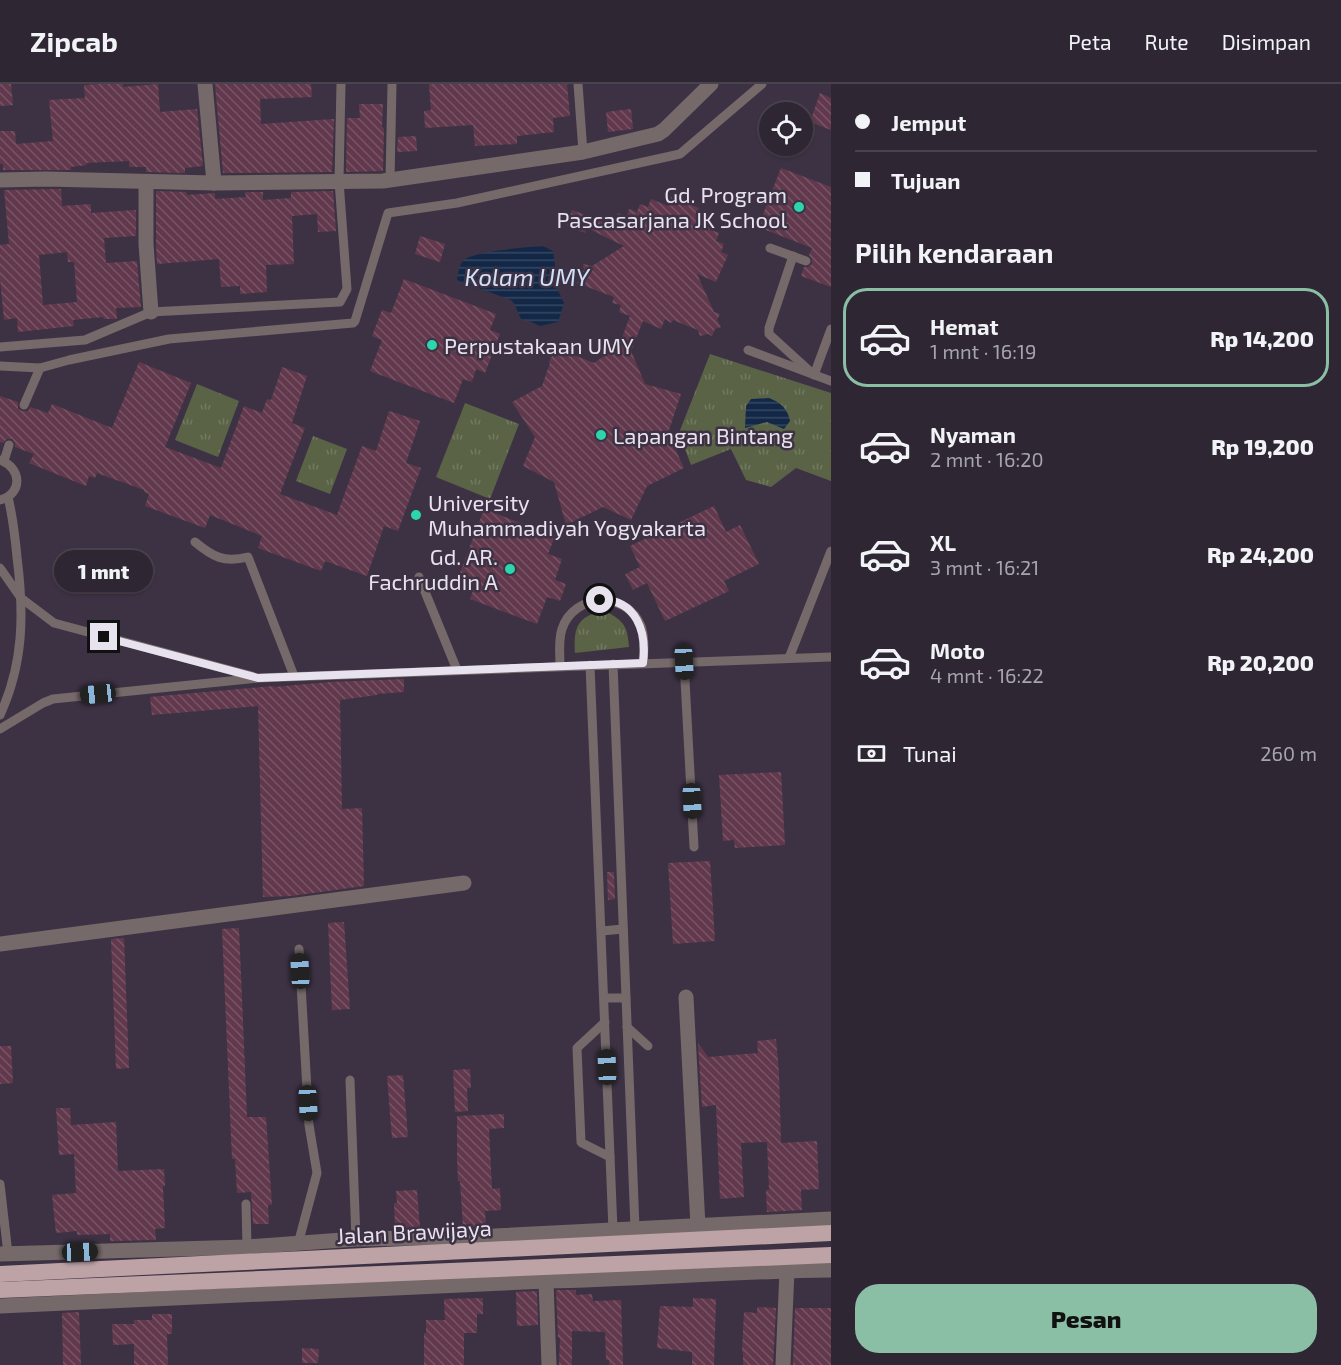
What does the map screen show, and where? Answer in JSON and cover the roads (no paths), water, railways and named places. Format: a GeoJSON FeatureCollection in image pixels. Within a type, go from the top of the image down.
{"type":"FeatureCollection","features":[{"type":"Feature","properties":{"kind":"highway","name":"Jalan Brawijaya"},"geometry":{"type":"LineString","coordinates":[[0,1274],[831,1233]]}},
{"type":"Feature","properties":{"kind":"highway","name":"Jalan Brawijaya"},"geometry":{"type":"LineString","coordinates":[[0,1290],[831,1255]]}},
{"type":"Feature","properties":{"kind":"street"},"geometry":{"type":"LineString","coordinates":[[205,84],[214,183]]}},
{"type":"Feature","properties":{"kind":"street"},"geometry":{"type":"LineString","coordinates":[[0,180],[214,183],[390,180],[583,152],[661,132],[711,84]]}},
{"type":"Feature","properties":{"kind":"street"},"geometry":{"type":"LineString","coordinates":[[146,182],[146,244],[151,312]]}},
{"type":"Feature","properties":{"kind":"street"},"geometry":{"type":"LineString","coordinates":[[0,944],[464,883]]}},
{"type":"Feature","properties":{"kind":"street"},"geometry":{"type":"LineString","coordinates":[[686,997],[698,1226]]}},
{"type":"Feature","properties":{"kind":"street"},"geometry":{"type":"LineString","coordinates":[[4,1254],[247,1247],[356,1239],[474,1237],[831,1219]]}},
{"type":"Feature","properties":{"kind":"street"},"geometry":{"type":"LineString","coordinates":[[0,1306],[787,1270],[831,1270]]}},
{"type":"Feature","properties":{"kind":"street"},"geometry":{"type":"LineString","coordinates":[[783,1365],[787,1270]]}},
{"type":"Feature","properties":{"kind":"street"},"geometry":{"type":"LineString","coordinates":[[546,1281],[549,1365]]}},
{"type":"Feature","properties":{"kind":"lane"},"geometry":{"type":"LineString","coordinates":[[0,347],[85,340],[151,312],[340,302],[347,289],[339,181],[341,84]]}},
{"type":"Feature","properties":{"kind":"lane"},"geometry":{"type":"LineString","coordinates":[[390,180],[392,84]]}},
{"type":"Feature","properties":{"kind":"lane"},"geometry":{"type":"LineString","coordinates":[[578,84],[583,152]]}},
{"type":"Feature","properties":{"kind":"lane"},"geometry":{"type":"LineString","coordinates":[[4,366],[40,368],[169,339],[353,323],[388,213],[458,203],[680,154],[762,84]]}},
{"type":"Feature","properties":{"kind":"lane"},"geometry":{"type":"LineString","coordinates":[[770,248],[806,261]]}},
{"type":"Feature","properties":{"kind":"lane"},"geometry":{"type":"LineString","coordinates":[[793,256],[769,334],[814,375]]}},
{"type":"Feature","properties":{"kind":"lane"},"geometry":{"type":"LineString","coordinates":[[814,375],[831,329]]}},
{"type":"Feature","properties":{"kind":"lane"},"geometry":{"type":"LineString","coordinates":[[748,350],[831,381]]}},
{"type":"Feature","properties":{"kind":"lane"},"geometry":{"type":"LineString","coordinates":[[24,405],[40,368]]}},
{"type":"Feature","properties":{"kind":"lane"},"geometry":{"type":"LineString","coordinates":[[0,715],[10,690],[18,658],[21,629],[21,598],[14,525],[4,499],[13,492],[17,478],[10,465],[2,461],[9,445]]}},
{"type":"Feature","properties":{"kind":"lane"},"geometry":{"type":"LineString","coordinates":[[195,542],[208,553],[228,560],[248,556],[294,676]]}},
{"type":"Feature","properties":{"kind":"lane"},"geometry":{"type":"LineString","coordinates":[[789,658],[831,550]]}},
{"type":"Feature","properties":{"kind":"lane"},"geometry":{"type":"LineString","coordinates":[[0,568],[21,598],[54,623],[258,678]]}},
{"type":"Feature","properties":{"kind":"lane"},"geometry":{"type":"LineString","coordinates":[[419,578],[457,670]]}},
{"type":"Feature","properties":{"kind":"lane"},"geometry":{"type":"LineString","coordinates":[[560,666],[561,630],[566,620],[583,604],[600,600],[617,603],[636,617],[644,639],[643,663]]}},
{"type":"Feature","properties":{"kind":"lane"},"geometry":{"type":"LineString","coordinates":[[0,729],[53,699],[258,678],[831,657]]}},
{"type":"Feature","properties":{"kind":"lane"},"geometry":{"type":"LineString","coordinates":[[684,662],[694,847]]}},
{"type":"Feature","properties":{"kind":"lane"},"geometry":{"type":"LineString","coordinates":[[613,664],[635,1228]]}},
{"type":"Feature","properties":{"kind":"lane"},"geometry":{"type":"LineString","coordinates":[[591,665],[613,1230]]}},
{"type":"Feature","properties":{"kind":"lane"},"geometry":{"type":"LineString","coordinates":[[602,931],[623,929]]}},
{"type":"Feature","properties":{"kind":"lane"},"geometry":{"type":"LineString","coordinates":[[298,1244],[317,1173],[309,1125],[299,949]]}},
{"type":"Feature","properties":{"kind":"lane"},"geometry":{"type":"LineString","coordinates":[[604,998],[626,998]]}},
{"type":"Feature","properties":{"kind":"lane"},"geometry":{"type":"LineString","coordinates":[[605,1022],[577,1048],[578,1083],[581,1143],[610,1157]]}},
{"type":"Feature","properties":{"kind":"lane"},"geometry":{"type":"LineString","coordinates":[[627,1027],[648,1046]]}},
{"type":"Feature","properties":{"kind":"lane"},"geometry":{"type":"LineString","coordinates":[[350,1080],[356,1239]]}},
{"type":"Feature","properties":{"kind":"lane"},"geometry":{"type":"LineString","coordinates":[[0,1184],[4,1254]]}},
{"type":"Feature","properties":{"kind":"lane"},"geometry":{"type":"LineString","coordinates":[[246,1204],[247,1247]]}},
{"type":"Feature","properties":{"kind":"water","name":"Kolam UMY"},"geometry":{"type":"Polygon","coordinates":[[[543,246],[553,251],[557,288],[564,303],[558,322],[540,326],[522,320],[511,300],[457,280],[461,264],[467,258],[500,250],[543,246]]]}},
{"type":"Feature","properties":{"kind":"water"},"geometry":{"type":"Polygon","coordinates":[[[769,398],[780,404],[787,413],[790,421],[784,429],[767,422],[745,428],[746,406],[751,399],[769,398]]]}},
{"type":"Feature","properties":{"kind":"place","name":"Gd. Program Pascasarjana JK School"},"geometry":{"type":"Point","coordinates":[799,207]}},
{"type":"Feature","properties":{"kind":"place","name":"Perpustakaan UMY"},"geometry":{"type":"Point","coordinates":[432,345]}},
{"type":"Feature","properties":{"kind":"place","name":"Lapangan Bintang"},"geometry":{"type":"Point","coordinates":[601,435]}},
{"type":"Feature","properties":{"kind":"place","name":"University Muhammadiyah Yogyakarta"},"geometry":{"type":"Point","coordinates":[416,515]}},
{"type":"Feature","properties":{"kind":"place","name":"Gd. AR. Fachruddin A"},"geometry":{"type":"Point","coordinates":[510,569]}}]}
